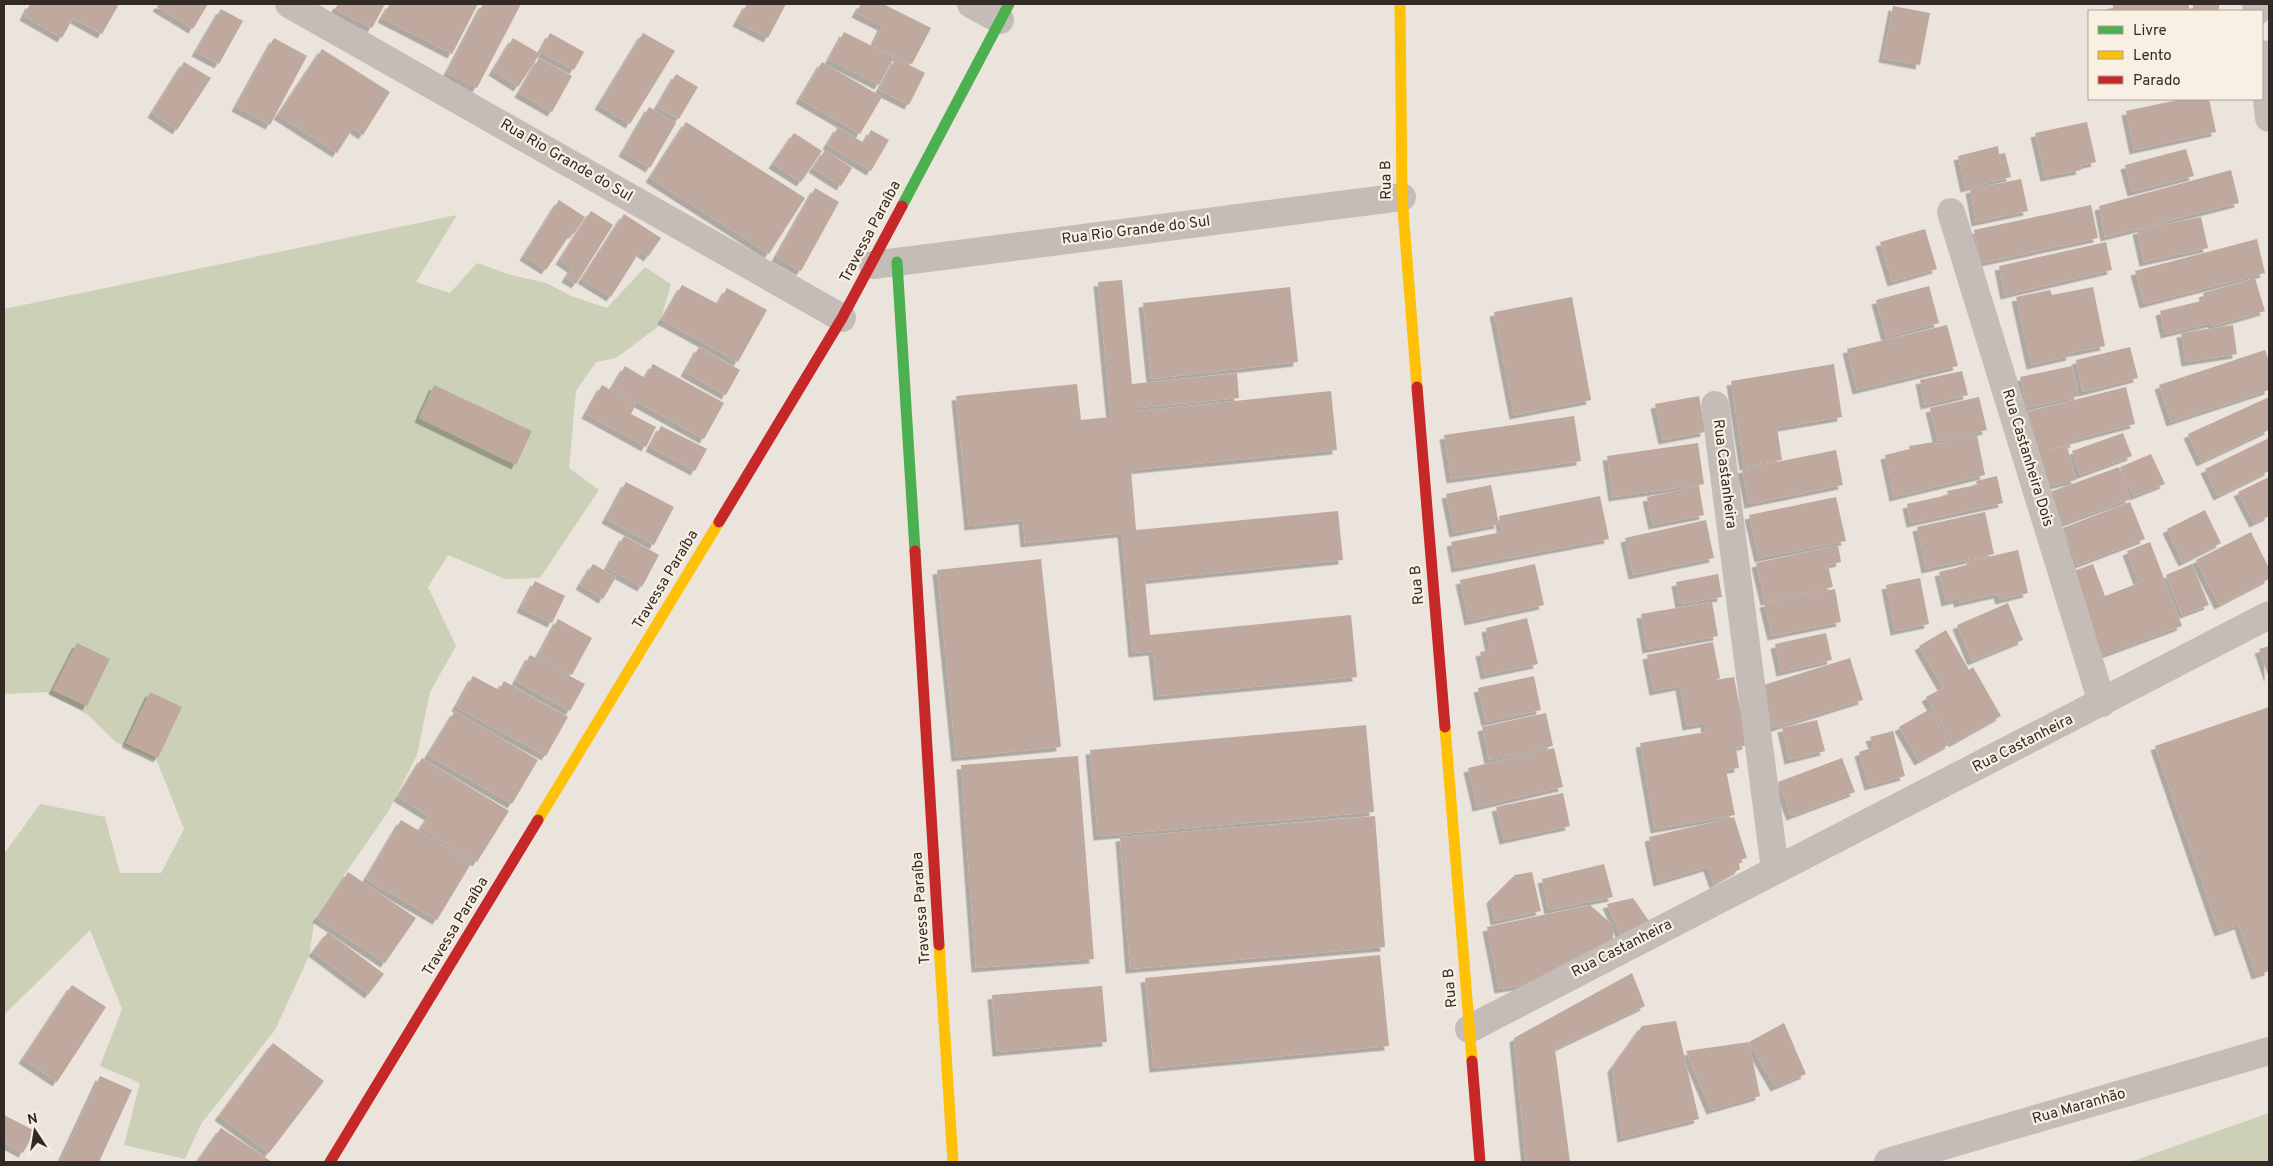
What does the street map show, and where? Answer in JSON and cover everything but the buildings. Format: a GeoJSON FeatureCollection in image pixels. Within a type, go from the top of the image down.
{"type":"FeatureCollection","features":[{"type":"Feature","properties":{"kind":"street","name":"Rua Rio Grande do Sul"},"geometry":{"type":"LineString","coordinates":[[288,4],[842,318]]}},
{"type":"Feature","properties":{"kind":"street"},"geometry":{"type":"LineString","coordinates":[[971,4],[1004,12]]}},
{"type":"Feature","properties":{"kind":"street","name":"Rua B"},"geometry":{"type":"LineString","coordinates":[[1400,4],[1402,197],[1480,1162]]}},
{"type":"Feature","properties":{"kind":"street","name":"Travessa Paraíba"},"geometry":{"type":"LineString","coordinates":[[330,1162],[842,318],[1004,12]]}},
{"type":"Feature","properties":{"kind":"street"},"geometry":{"type":"LineString","coordinates":[[2263,63],[2269,118]]}},
{"type":"Feature","properties":{"kind":"street","name":"Rua Rio Grande do Sul"},"geometry":{"type":"LineString","coordinates":[[870,266],[1402,197]]}},
{"type":"Feature","properties":{"kind":"street","name":"Rua Castanheira Dois"},"geometry":{"type":"LineString","coordinates":[[1951,212],[2102,703]]}},
{"type":"Feature","properties":{"kind":"street","name":"Travessa Paraíba"},"geometry":{"type":"LineString","coordinates":[[897,262],[952,1162]]}},
{"type":"Feature","properties":{"kind":"street","name":"Rua Castanheira"},"geometry":{"type":"LineString","coordinates":[[1715,405],[1776,870]]}},
{"type":"Feature","properties":{"kind":"street","name":"Rua Castanheira"},"geometry":{"type":"LineString","coordinates":[[1469,1029],[2269,616]]}},
{"type":"Feature","properties":{"kind":"street","name":"Rua Maranhão"},"geometry":{"type":"LineString","coordinates":[[1888,1162],[2269,1051]]}},
{"type":"Feature","properties":{"kind":"green space"},"geometry":{"type":"Polygon","coordinates":[[[457,215],[416,282],[450,293],[477,263],[511,275],[546,283],[571,296],[607,308],[645,267],[671,284],[659,326],[616,358],[596,362],[576,391],[569,468],[599,490],[540,578],[505,579],[448,555],[428,587],[456,646],[430,692],[417,755],[388,812],[315,917],[309,956],[275,1030],[201,1124],[185,1159],[124,1145],[140,1083],[100,1066],[122,1009],[90,930],[4,1015],[4,854],[40,804],[105,817],[120,873],[161,873],[184,829],[157,761],[116,742],[88,715],[46,692],[4,694],[4,309],[457,215]]]}},
{"type":"Feature","properties":{"kind":"green space"},"geometry":{"type":"Polygon","coordinates":[[[2269,1113],[2269,1162],[2130,1162],[2269,1113]]]}},
{"type":"Feature","properties":{"kind":"traffic: fast"},"geometry":{"type":"LineString","coordinates":[[902,206],[1009,4]]}},
{"type":"Feature","properties":{"kind":"traffic: fast"},"geometry":{"type":"LineString","coordinates":[[897,262],[915,551]]}},
{"type":"Feature","properties":{"kind":"traffic: slow"},"geometry":{"type":"LineString","coordinates":[[1400,4],[1402,197],[1417,387]]}},
{"type":"Feature","properties":{"kind":"traffic: slow"},"geometry":{"type":"LineString","coordinates":[[538,820],[719,522]]}},
{"type":"Feature","properties":{"kind":"traffic: slow"},"geometry":{"type":"LineString","coordinates":[[1445,727],[1472,1061]]}},
{"type":"Feature","properties":{"kind":"traffic: slow"},"geometry":{"type":"LineString","coordinates":[[939,945],[953,1162]]}},
{"type":"Feature","properties":{"kind":"traffic: jam"},"geometry":{"type":"LineString","coordinates":[[719,522],[842,318],[902,206]]}},
{"type":"Feature","properties":{"kind":"traffic: jam"},"geometry":{"type":"LineString","coordinates":[[1417,387],[1445,727]]}},
{"type":"Feature","properties":{"kind":"traffic: jam"},"geometry":{"type":"LineString","coordinates":[[915,551],[939,945]]}},
{"type":"Feature","properties":{"kind":"traffic: jam"},"geometry":{"type":"LineString","coordinates":[[330,1162],[538,820]]}},
{"type":"Feature","properties":{"kind":"traffic: jam"},"geometry":{"type":"LineString","coordinates":[[1472,1061],[1480,1162]]}}]}
